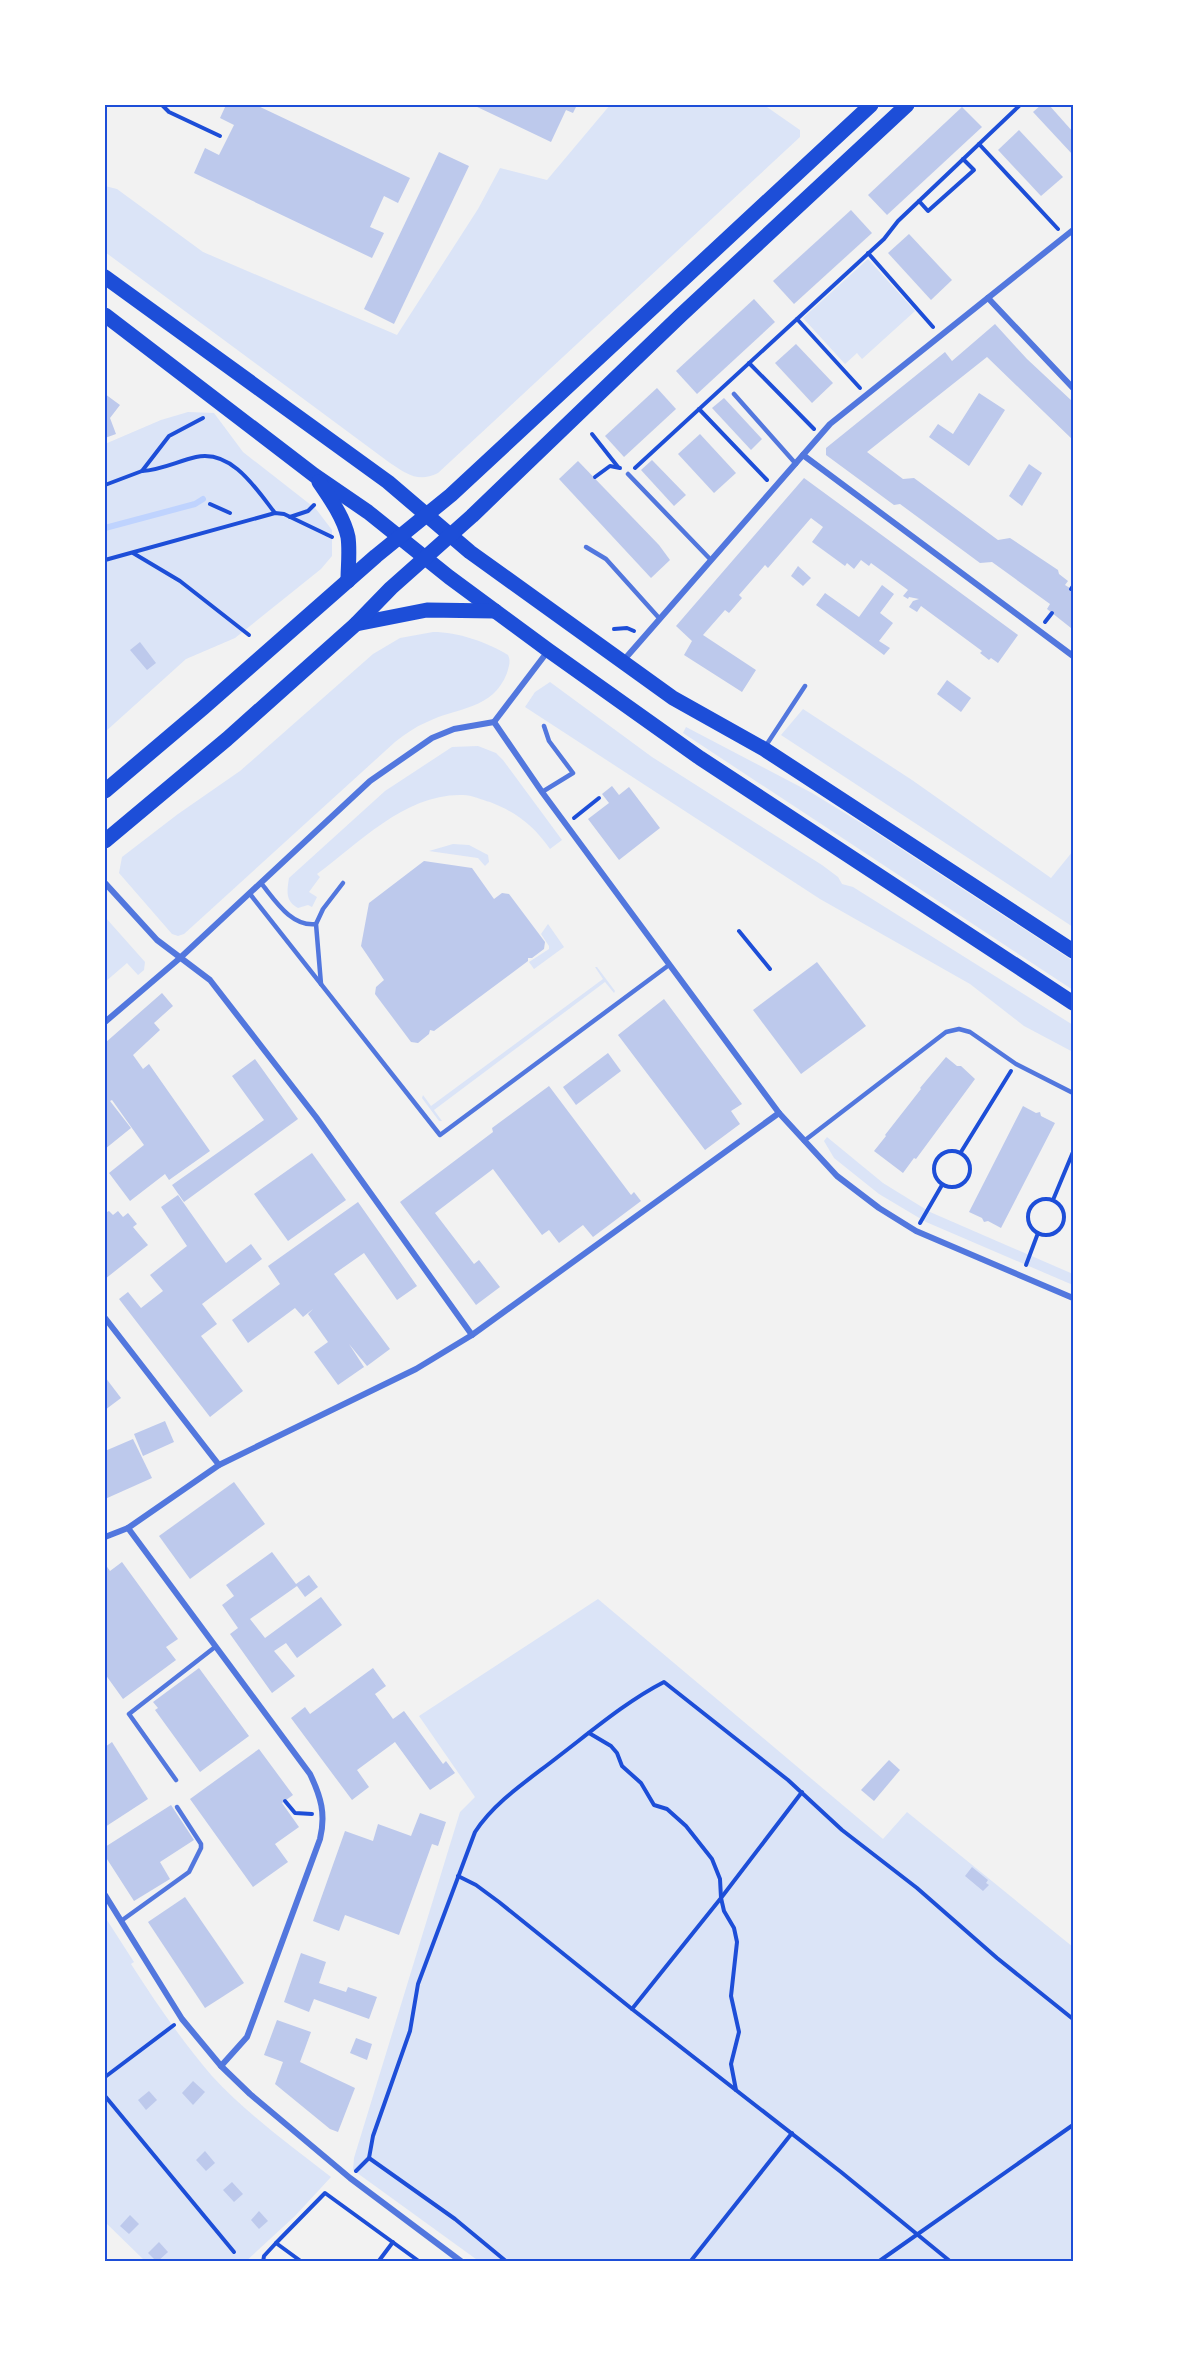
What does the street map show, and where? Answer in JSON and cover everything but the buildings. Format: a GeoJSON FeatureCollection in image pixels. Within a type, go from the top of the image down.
{"type":"FeatureCollection","features":[{"type":"Feature","properties":{"kind":"main road"},"geometry":{"type":"LineString","coordinates":[[105,791],[464,483],[640,322],[871,105]]}},
{"type":"Feature","properties":{"kind":"main road"},"geometry":{"type":"LineString","coordinates":[[105,841],[227,739],[356,624],[688,308],[907,105]]}},
{"type":"Feature","properties":{"kind":"main road"},"geometry":{"type":"LineString","coordinates":[[105,277],[388,482],[478,558],[673,698],[764,749],[1073,951]]}},
{"type":"Feature","properties":{"kind":"main road"},"geometry":{"type":"LineString","coordinates":[[105,315],[548,650],[710,765],[1073,1003]]}},
{"type":"Feature","properties":{"kind":"main road"},"geometry":{"type":"LineString","coordinates":[[314,475],[332,501],[345,528],[348,539],[348,581]]}},
{"type":"Feature","properties":{"kind":"main road"},"geometry":{"type":"LineString","coordinates":[[356,624],[427,610],[495,611]]}},
{"type":"Feature","properties":{"kind":"street"},"geometry":{"type":"LineString","coordinates":[[622,662],[819,435],[1073,230]]}},
{"type":"Feature","properties":{"kind":"street"},"geometry":{"type":"LineString","coordinates":[[988,298],[1073,388]]}},
{"type":"Feature","properties":{"kind":"street"},"geometry":{"type":"LineString","coordinates":[[803,455],[1073,656]]}},
{"type":"Feature","properties":{"kind":"street"},"geometry":{"type":"LineString","coordinates":[[105,1022],[180,958],[370,781],[432,738],[454,729],[494,723],[548,650]]}},
{"type":"Feature","properties":{"kind":"street"},"geometry":{"type":"LineString","coordinates":[[494,723],[542,792],[779,1113],[837,1176],[879,1208],[916,1231],[1073,1298]]}},
{"type":"Feature","properties":{"kind":"street"},"geometry":{"type":"LineString","coordinates":[[105,883],[157,940],[210,980],[316,1117],[472,1335]]}},
{"type":"Feature","properties":{"kind":"street"},"geometry":{"type":"LineString","coordinates":[[105,1537],[128,1528],[219,1465],[416,1369],[472,1335],[779,1113]]}},
{"type":"Feature","properties":{"kind":"street"},"geometry":{"type":"LineString","coordinates":[[105,1318],[219,1465]]}},
{"type":"Feature","properties":{"kind":"street"},"geometry":{"type":"LineString","coordinates":[[128,1528],[310,1774],[318,1791],[324,1816],[320,1839],[247,2037],[221,2066]]}},
{"type":"Feature","properties":{"kind":"street"},"geometry":{"type":"LineString","coordinates":[[105,1895],[182,2019],[221,2066],[250,2094],[350,2178],[462,2262]]}},
{"type":"Feature","properties":{"kind":"lane"},"geometry":{"type":"LineString","coordinates":[[734,394],[796,464]]}},
{"type":"Feature","properties":{"kind":"lane"},"geometry":{"type":"LineString","coordinates":[[628,474],[710,559]]}},
{"type":"Feature","properties":{"kind":"lane"},"geometry":{"type":"LineString","coordinates":[[586,547],[606,559],[659,618]]}},
{"type":"Feature","properties":{"kind":"lane"},"geometry":{"type":"LineString","coordinates":[[764,749],[805,686]]}},
{"type":"Feature","properties":{"kind":"lane"},"geometry":{"type":"LineString","coordinates":[[542,792],[573,773],[549,741],[544,726]]}},
{"type":"Feature","properties":{"kind":"lane"},"geometry":{"type":"LineString","coordinates":[[261,883],[296,921],[303,924],[316,924]]}},
{"type":"Feature","properties":{"kind":"lane"},"geometry":{"type":"LineString","coordinates":[[321,984],[316,924],[323,909],[344,883]]}},
{"type":"Feature","properties":{"kind":"lane"},"geometry":{"type":"LineString","coordinates":[[250,894],[440,1136],[669,965]]}},
{"type":"Feature","properties":{"kind":"lane"},"geometry":{"type":"LineString","coordinates":[[803,1141],[946,1032],[959,1029],[970,1032],[1016,1064],[1073,1093]]}},
{"type":"Feature","properties":{"kind":"lane"},"geometry":{"type":"LineString","coordinates":[[176,1780],[129,1714],[215,1647]]}},
{"type":"Feature","properties":{"kind":"lane"},"geometry":{"type":"LineString","coordinates":[[121,1921],[189,1872],[201,1848],[201,1844],[177,1807]]}},
{"type":"Feature","properties":{"kind":"path"},"geometry":{"type":"LineString","coordinates":[[162,105],[169,112],[220,136]]}},
{"type":"Feature","properties":{"kind":"path"},"geometry":{"type":"LineString","coordinates":[[592,434],[618,467],[628,474],[884,239],[898,221],[1020,105]]}},
{"type":"Feature","properties":{"kind":"path"},"geometry":{"type":"LineString","coordinates":[[979,144],[1064,236]]}},
{"type":"Feature","properties":{"kind":"path"},"geometry":{"type":"LineString","coordinates":[[919,201],[928,211],[974,170],[963,159]]}},
{"type":"Feature","properties":{"kind":"path"},"geometry":{"type":"LineString","coordinates":[[868,253],[942,336]]}},
{"type":"Feature","properties":{"kind":"path"},"geometry":{"type":"LineString","coordinates":[[797,319],[867,395]]}},
{"type":"Feature","properties":{"kind":"path"},"geometry":{"type":"LineString","coordinates":[[749,363],[819,435]]}},
{"type":"Feature","properties":{"kind":"path"},"geometry":{"type":"LineString","coordinates":[[699,409],[774,487]]}},
{"type":"Feature","properties":{"kind":"path"},"geometry":{"type":"LineString","coordinates":[[142,471],[169,436],[203,418]]}},
{"type":"Feature","properties":{"kind":"path"},"geometry":{"type":"LineString","coordinates":[[105,485],[142,471],[158,469],[194,457],[214,458],[239,470],[275,513],[318,532]]}},
{"type":"Feature","properties":{"kind":"path"},"geometry":{"type":"LineString","coordinates":[[595,477],[610,466],[618,467]]}},
{"type":"Feature","properties":{"kind":"path"},"geometry":{"type":"LineString","coordinates":[[210,504],[230,513]]}},
{"type":"Feature","properties":{"kind":"path"},"geometry":{"type":"LineString","coordinates":[[289,518],[308,511],[315,504]]}},
{"type":"Feature","properties":{"kind":"path"},"geometry":{"type":"LineString","coordinates":[[105,560],[275,513]]}},
{"type":"Feature","properties":{"kind":"path"},"geometry":{"type":"LineString","coordinates":[[132,553],[187,586],[249,635]]}},
{"type":"Feature","properties":{"kind":"path"},"geometry":{"type":"LineString","coordinates":[[574,817],[599,798]]}},
{"type":"Feature","properties":{"kind":"path"},"geometry":{"type":"LineString","coordinates":[[739,931],[770,969]]}},
{"type":"Feature","properties":{"kind":"path"},"geometry":{"type":"LineString","coordinates":[[961,1152],[1016,1064]]}},
{"type":"Feature","properties":{"kind":"path"},"geometry":{"type":"LineString","coordinates":[[945,1152],[961,1152],[966,1156],[971,1167],[968,1179],[954,1188],[942,1185],[935,1176],[937,1159],[945,1152]]}},
{"type":"Feature","properties":{"kind":"path"},"geometry":{"type":"LineString","coordinates":[[1053,1200],[1073,1152]]}},
{"type":"Feature","properties":{"kind":"path"},"geometry":{"type":"LineString","coordinates":[[916,1231],[942,1185]]}},
{"type":"Feature","properties":{"kind":"path"},"geometry":{"type":"LineString","coordinates":[[1039,1200],[1053,1200],[1063,1211],[1062,1224],[1050,1234],[1038,1233],[1029,1222],[1030,1209],[1039,1200]]}},
{"type":"Feature","properties":{"kind":"path"},"geometry":{"type":"LineString","coordinates":[[1021,1276],[1038,1233]]}},
{"type":"Feature","properties":{"kind":"path"},"geometry":{"type":"LineString","coordinates":[[507,2262],[456,2219],[369,2158],[373,2136],[410,2031],[418,1984],[475,1832],[489,1812],[589,1733],[651,1689],[666,1682],[802,1792],[842,1830],[917,1888],[997,1958],[1073,2019]]}},
{"type":"Feature","properties":{"kind":"path"},"geometry":{"type":"LineString","coordinates":[[589,1733],[611,1746],[617,1753],[622,1766],[641,1783],[654,1805],[667,1809],[695,1836],[712,1859],[720,1879],[724,1911],[734,1929],[737,1942],[731,1996],[739,2032],[731,2064],[736,2090]]}},
{"type":"Feature","properties":{"kind":"path"},"geometry":{"type":"LineString","coordinates":[[632,2009],[802,1792]]}},
{"type":"Feature","properties":{"kind":"path"},"geometry":{"type":"LineString","coordinates":[[285,1801],[295,1813],[324,1816]]}},
{"type":"Feature","properties":{"kind":"path"},"geometry":{"type":"LineString","coordinates":[[458,1876],[476,1885],[499,1902],[792,2133],[951,2262]]}},
{"type":"Feature","properties":{"kind":"path"},"geometry":{"type":"LineString","coordinates":[[105,2077],[182,2019]]}},
{"type":"Feature","properties":{"kind":"path"},"geometry":{"type":"LineString","coordinates":[[105,2096],[234,2252]]}},
{"type":"Feature","properties":{"kind":"path"},"geometry":{"type":"LineString","coordinates":[[878,2262],[1073,2125]]}},
{"type":"Feature","properties":{"kind":"path"},"geometry":{"type":"LineString","coordinates":[[690,2262],[792,2133]]}},
{"type":"Feature","properties":{"kind":"path"},"geometry":{"type":"LineString","coordinates":[[263,2262],[264,2256],[325,2193],[420,2262]]}},
{"type":"Feature","properties":{"kind":"path"},"geometry":{"type":"LineString","coordinates":[[378,2262],[393,2242]]}},
{"type":"Feature","properties":{"kind":"path"},"geometry":{"type":"LineString","coordinates":[[276,2243],[302,2262]]}},
{"type":"Feature","properties":{"kind":"shaded area"},"geometry":{"type":"Polygon","coordinates":[[[610,105],[764,105],[800,130],[800,137],[438,473],[431,476],[413,476],[390,463],[105,252],[105,186],[117,189],[203,252],[397,335],[478,209],[500,168],[547,180],[610,105]]]}},
{"type":"Feature","properties":{"kind":"shaded area"},"geometry":{"type":"Polygon","coordinates":[[[868,259],[915,311],[862,359],[857,353],[845,364],[803,318],[868,259]]]}},
{"type":"Feature","properties":{"kind":"shaded area"},"geometry":{"type":"Polygon","coordinates":[[[188,412],[214,413],[243,452],[316,509],[332,530],[332,556],[321,569],[235,638],[186,659],[105,732],[105,444],[161,420],[188,412]]]}},
{"type":"Feature","properties":{"kind":"shaded area"},"geometry":{"type":"Polygon","coordinates":[[[433,632],[472,639],[508,655],[509,666],[501,685],[483,701],[438,717],[399,739],[184,934],[178,936],[172,934],[119,873],[122,857],[240,771],[373,654],[400,638],[433,632]]]}},
{"type":"Feature","properties":{"kind":"shaded area"},"geometry":{"type":"Polygon","coordinates":[[[550,682],[652,757],[822,865],[838,877],[842,884],[853,887],[1073,1025],[1073,1052],[1024,1026],[970,984],[820,899],[525,707],[535,692],[550,682]]]}},
{"type":"Feature","properties":{"kind":"shaded area"},"geometry":{"type":"Polygon","coordinates":[[[803,709],[912,780],[1051,878],[1073,851],[1073,927],[781,735],[803,709]]]}},
{"type":"Feature","properties":{"kind":"shaded area"},"geometry":{"type":"Polygon","coordinates":[[[686,727],[812,793],[1073,961],[1073,990],[683,733],[686,727]]]}},
{"type":"Feature","properties":{"kind":"shaded area"},"geometry":{"type":"Polygon","coordinates":[[[478,746],[496,753],[503,760],[562,840],[550,849],[538,833],[524,821],[499,806],[466,795],[442,797],[422,802],[384,822],[317,874],[320,877],[309,892],[317,897],[312,907],[308,905],[298,908],[291,902],[288,891],[289,878],[385,791],[452,747],[478,746]]]}},
{"type":"Feature","properties":{"kind":"shaded area"},"geometry":{"type":"Polygon","coordinates":[[[453,844],[469,845],[488,855],[489,862],[485,866],[478,858],[429,851],[453,844]]]}},
{"type":"Feature","properties":{"kind":"shaded area"},"geometry":{"type":"Polygon","coordinates":[[[105,917],[145,962],[144,970],[138,975],[127,963],[105,982],[105,917]]]}},
{"type":"Feature","properties":{"kind":"shaded area"},"geometry":{"type":"Polygon","coordinates":[[[548,924],[564,947],[534,969],[529,962],[549,949],[541,934],[548,924]]]}},
{"type":"Feature","properties":{"kind":"shaded area"},"geometry":{"type":"Polygon","coordinates":[[[595,967],[615,991],[614,993],[605,982],[434,1110],[442,1121],[439,1121],[422,1098],[423,1095],[431,1106],[603,979],[595,967]]]}},
{"type":"Feature","properties":{"kind":"shaded area"},"geometry":{"type":"Polygon","coordinates":[[[827,1137],[883,1183],[930,1212],[1073,1274],[1073,1285],[926,1222],[879,1194],[834,1158],[824,1141],[827,1137]]]}},
{"type":"Feature","properties":{"kind":"shaded area"},"geometry":{"type":"Polygon","coordinates":[[[598,1599],[883,1839],[907,1812],[1073,1947],[1073,2262],[480,2262],[353,2170],[354,2158],[460,1812],[475,1797],[419,1716],[598,1599]]]}},
{"type":"Feature","properties":{"kind":"shaded area"},"geometry":{"type":"Polygon","coordinates":[[[105,1917],[134,1962],[131,1964],[150,1993],[212,2076],[254,2116],[331,2177],[295,2216],[245,2262],[146,2262],[105,2222],[105,1917]]]}},
{"type":"Feature","properties":{"kind":"waterway"},"geometry":{"type":"LineString","coordinates":[[105,528],[195,504],[203,499]]}}]}
